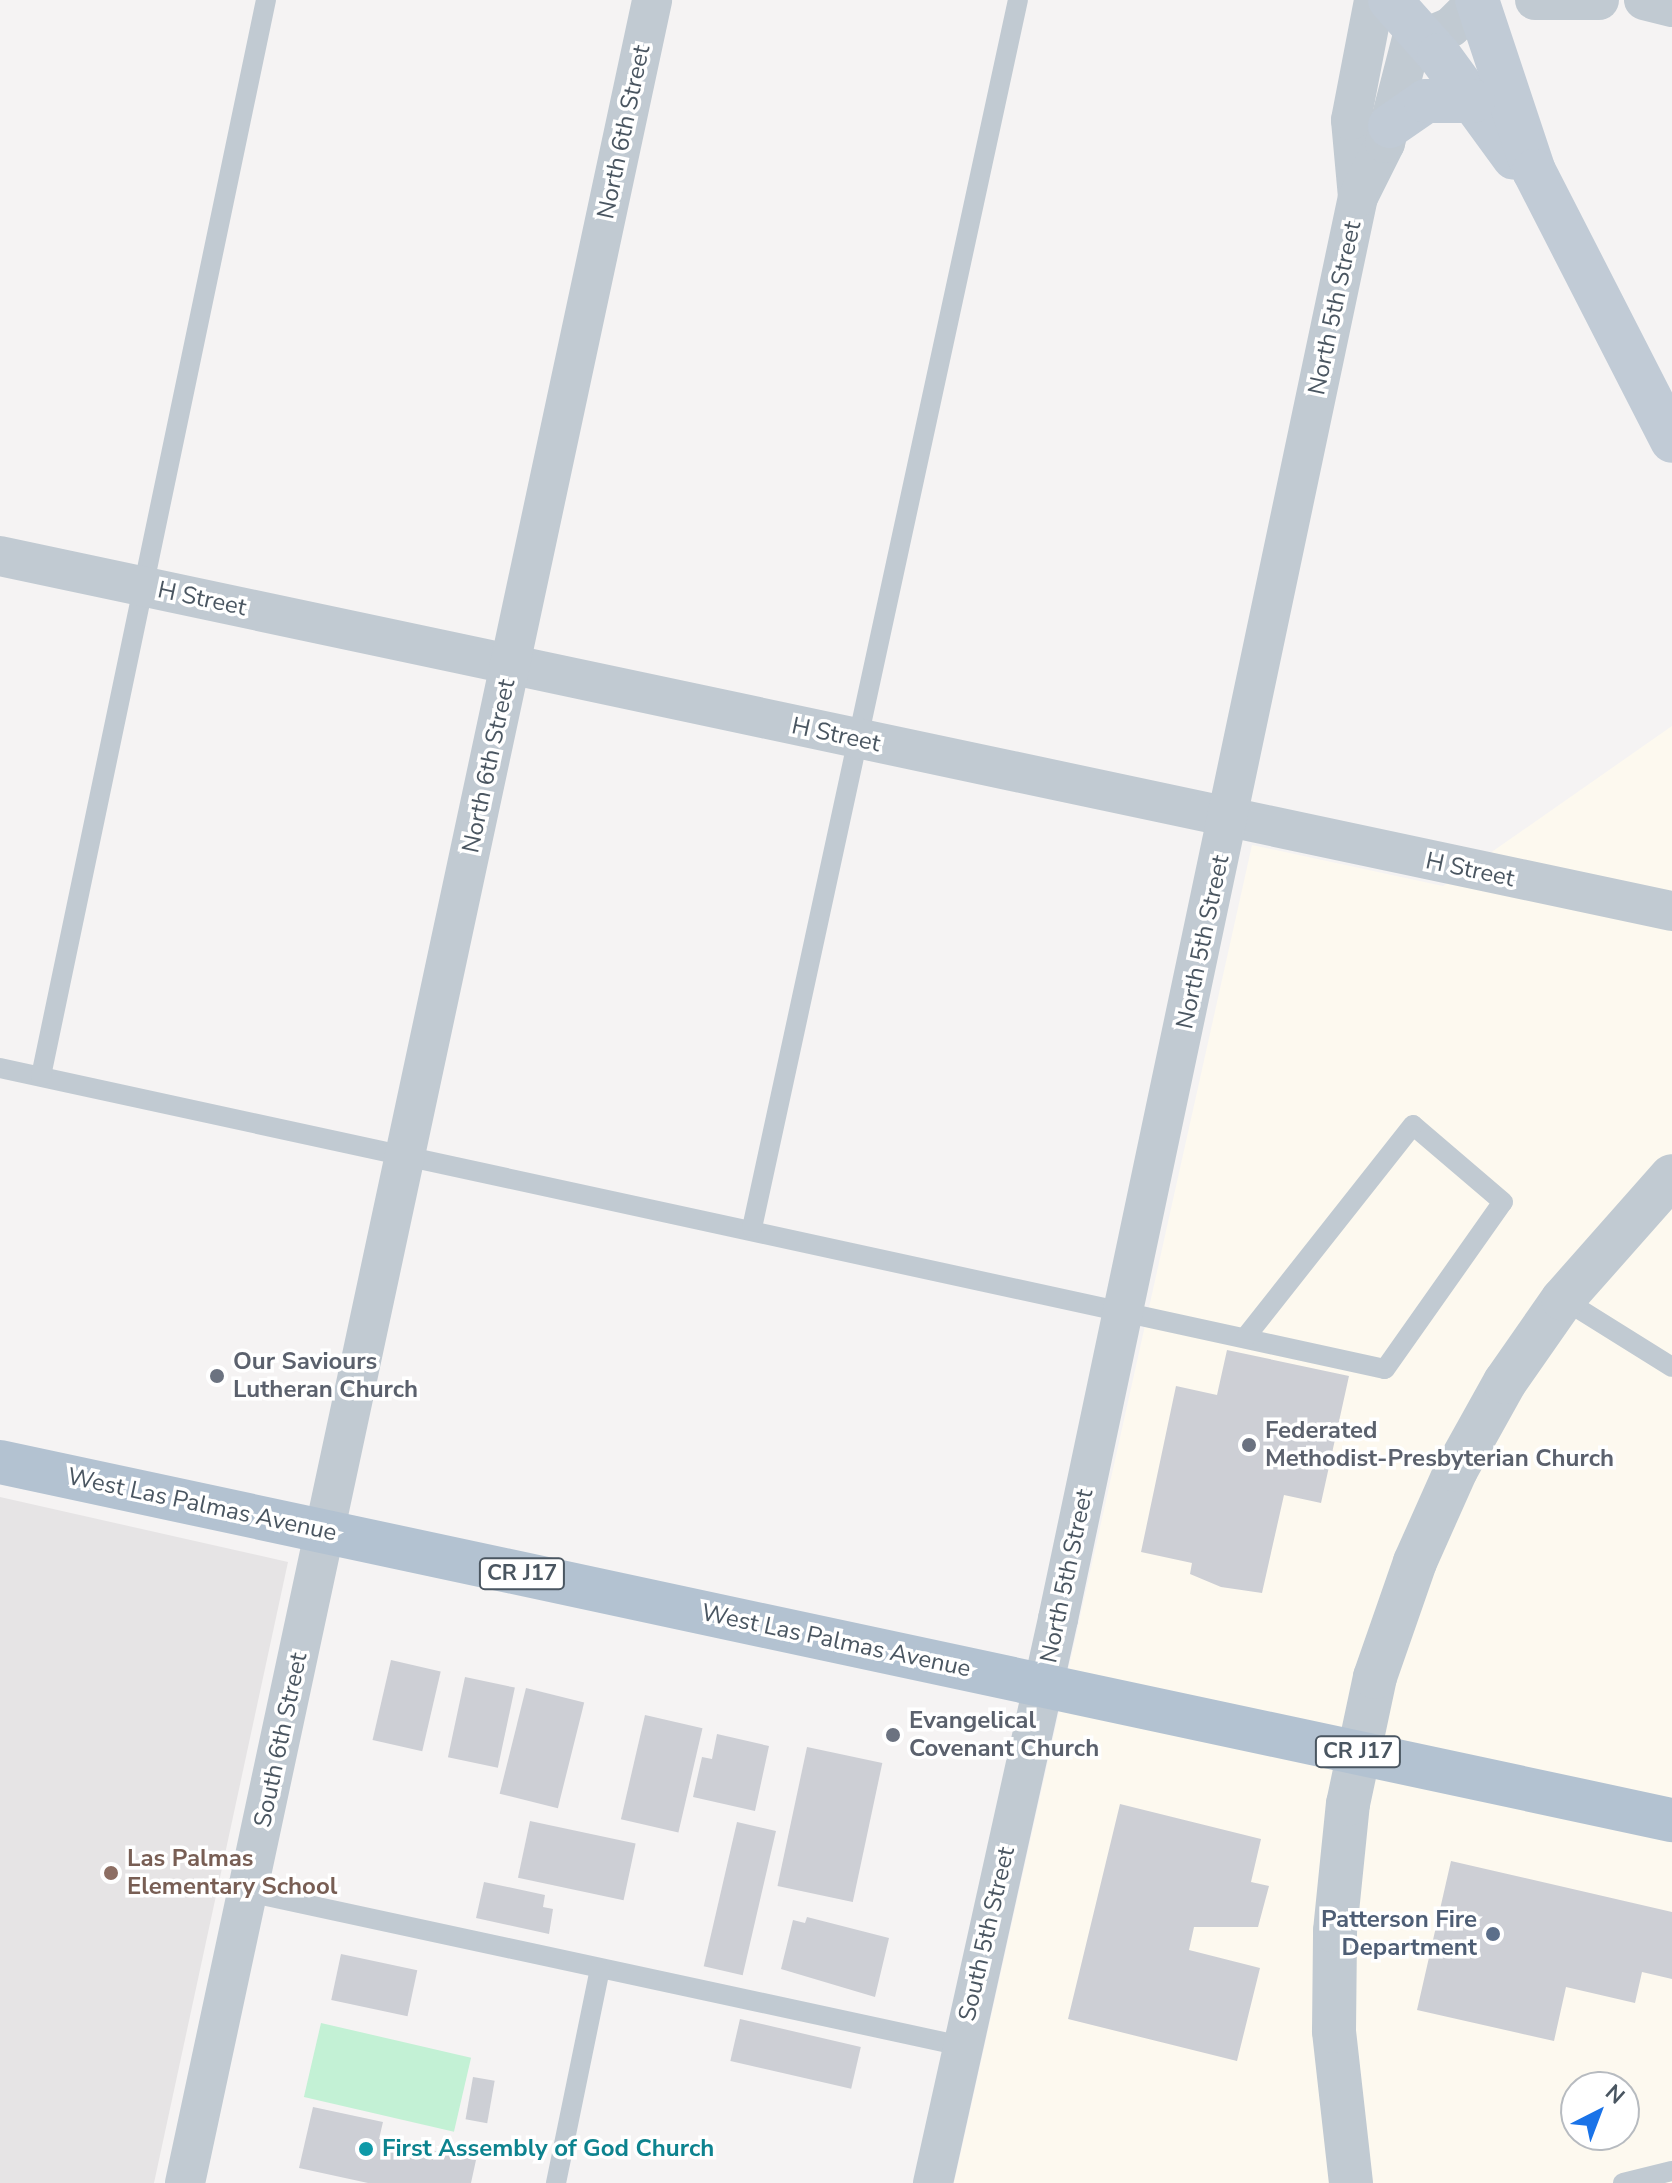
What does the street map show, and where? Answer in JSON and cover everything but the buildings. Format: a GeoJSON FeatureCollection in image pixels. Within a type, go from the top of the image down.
{"type":"FeatureCollection","features":[{"type":"Feature","properties":{"kind":"main road"},"geometry":{"type":"LineString","coordinates":[[1476,1],[1515,122],[1560,231],[1672,441]]}},
{"type":"Feature","properties":{"kind":"main road"},"geometry":{"type":"LineString","coordinates":[[1410,22],[1473,101],[1560,231]]}},
{"type":"Feature","properties":{"kind":"main road"},"geometry":{"type":"LineString","coordinates":[[1390,126],[1426,101],[1473,101]]}},
{"type":"Feature","properties":{"kind":"main road","name":"West Las Palmas Avenue"},"geometry":{"type":"LineString","coordinates":[[0,1462],[1672,1820]]}},
{"type":"Feature","properties":{"kind":"street","name":"North 6th Street"},"geometry":{"type":"LineString","coordinates":[[326,1532],[652,0]]}},
{"type":"Feature","properties":{"kind":"street","name":"North 5th Street"},"geometry":{"type":"LineString","coordinates":[[1358,197],[1351,120],[1374,0]]}},
{"type":"Feature","properties":{"kind":"street"},"geometry":{"type":"LineString","coordinates":[[1535,0],[1599,0]]}},
{"type":"Feature","properties":{"kind":"street"},"geometry":{"type":"LineString","coordinates":[[1644,0],[1672,7]]}},
{"type":"Feature","properties":{"kind":"street"},"geometry":{"type":"LineString","coordinates":[[1410,22],[1451,27],[1476,1]]}},
{"type":"Feature","properties":{"kind":"street","name":"North 5th Street"},"geometry":{"type":"LineString","coordinates":[[1044,1686],[1358,197],[1390,126],[1410,22]]}},
{"type":"Feature","properties":{"kind":"street","name":"H Street"},"geometry":{"type":"LineString","coordinates":[[0,556],[1229,820],[1672,911]]}},
{"type":"Feature","properties":{"kind":"street"},"geometry":{"type":"LineString","coordinates":[[1351,2183],[1334,2031],[1334,1945],[1341,1850],[1357,1752],[1375,1677],[1415,1562],[1456,1470],[1505,1382],[1563,1299],[1672,1176]]}},
{"type":"Feature","properties":{"kind":"street","name":"South 6th Street"},"geometry":{"type":"LineString","coordinates":[[185,2183],[326,1532]]}},
{"type":"Feature","properties":{"kind":"street","name":"South 5th Street"},"geometry":{"type":"LineString","coordinates":[[933,2183],[1044,1686]]}},
{"type":"Feature","properties":{"kind":"lane"},"geometry":{"type":"LineString","coordinates":[[41,1076],[266,0]]}},
{"type":"Feature","properties":{"kind":"lane"},"geometry":{"type":"LineString","coordinates":[[752,1228],[860,741],[1018,0]]}},
{"type":"Feature","properties":{"kind":"lane"},"geometry":{"type":"LineString","coordinates":[[0,1068],[407,1152],[1124,1310],[1245,1338],[1385,1369],[1503,1202],[1413,1125],[1245,1338]]}},
{"type":"Feature","properties":{"kind":"lane"},"geometry":{"type":"LineString","coordinates":[[1563,1299],[1672,1367]]}},
{"type":"Feature","properties":{"kind":"lane"},"geometry":{"type":"LineString","coordinates":[[248,1892],[962,2046]]}},
{"type":"Feature","properties":{"kind":"lane"},"geometry":{"type":"LineString","coordinates":[[556,2183],[600,1968]]}},
{"type":"Feature","properties":{"kind":"lane"},"geometry":{"type":"LineString","coordinates":[[1623,2183],[1672,2171]]}},
{"type":"Feature","properties":{"kind":"shaded area"},"geometry":{"type":"Polygon","coordinates":[[[1672,726],[1672,2183],[954,2183],[1252,845],[1443,886],[1672,726]]]}},
{"type":"Feature","properties":{"kind":"shaded area","name":"Las Palmas Elementary School"},"geometry":{"type":"Polygon","coordinates":[[[0,1497],[288,1562],[154,2183],[0,2183],[0,1497]]]}},
{"type":"Feature","properties":{"kind":"green space"},"geometry":{"type":"Polygon","coordinates":[[[321,2023],[471,2058],[454,2132],[304,2097],[321,2023]]]}},
{"type":"Feature","properties":{"kind":"place","name":"Our Saviours Lutheran Church"},"geometry":{"type":"Point","coordinates":[217,1376]}},
{"type":"Feature","properties":{"kind":"place","name":"Federated Methodist-Presbyterian Church"},"geometry":{"type":"Point","coordinates":[1249,1445]}},
{"type":"Feature","properties":{"kind":"place","name":"Evangelical Covenant Church"},"geometry":{"type":"Point","coordinates":[893,1735]}},
{"type":"Feature","properties":{"kind":"place","name":"Las Palmas Elementary School"},"geometry":{"type":"Point","coordinates":[111,1873]}},
{"type":"Feature","properties":{"kind":"place","name":"Patterson Fire Department"},"geometry":{"type":"Point","coordinates":[1493,1934]}},
{"type":"Feature","properties":{"kind":"place","name":"First Assembly of God Church"},"geometry":{"type":"Point","coordinates":[366,2149]}}]}
